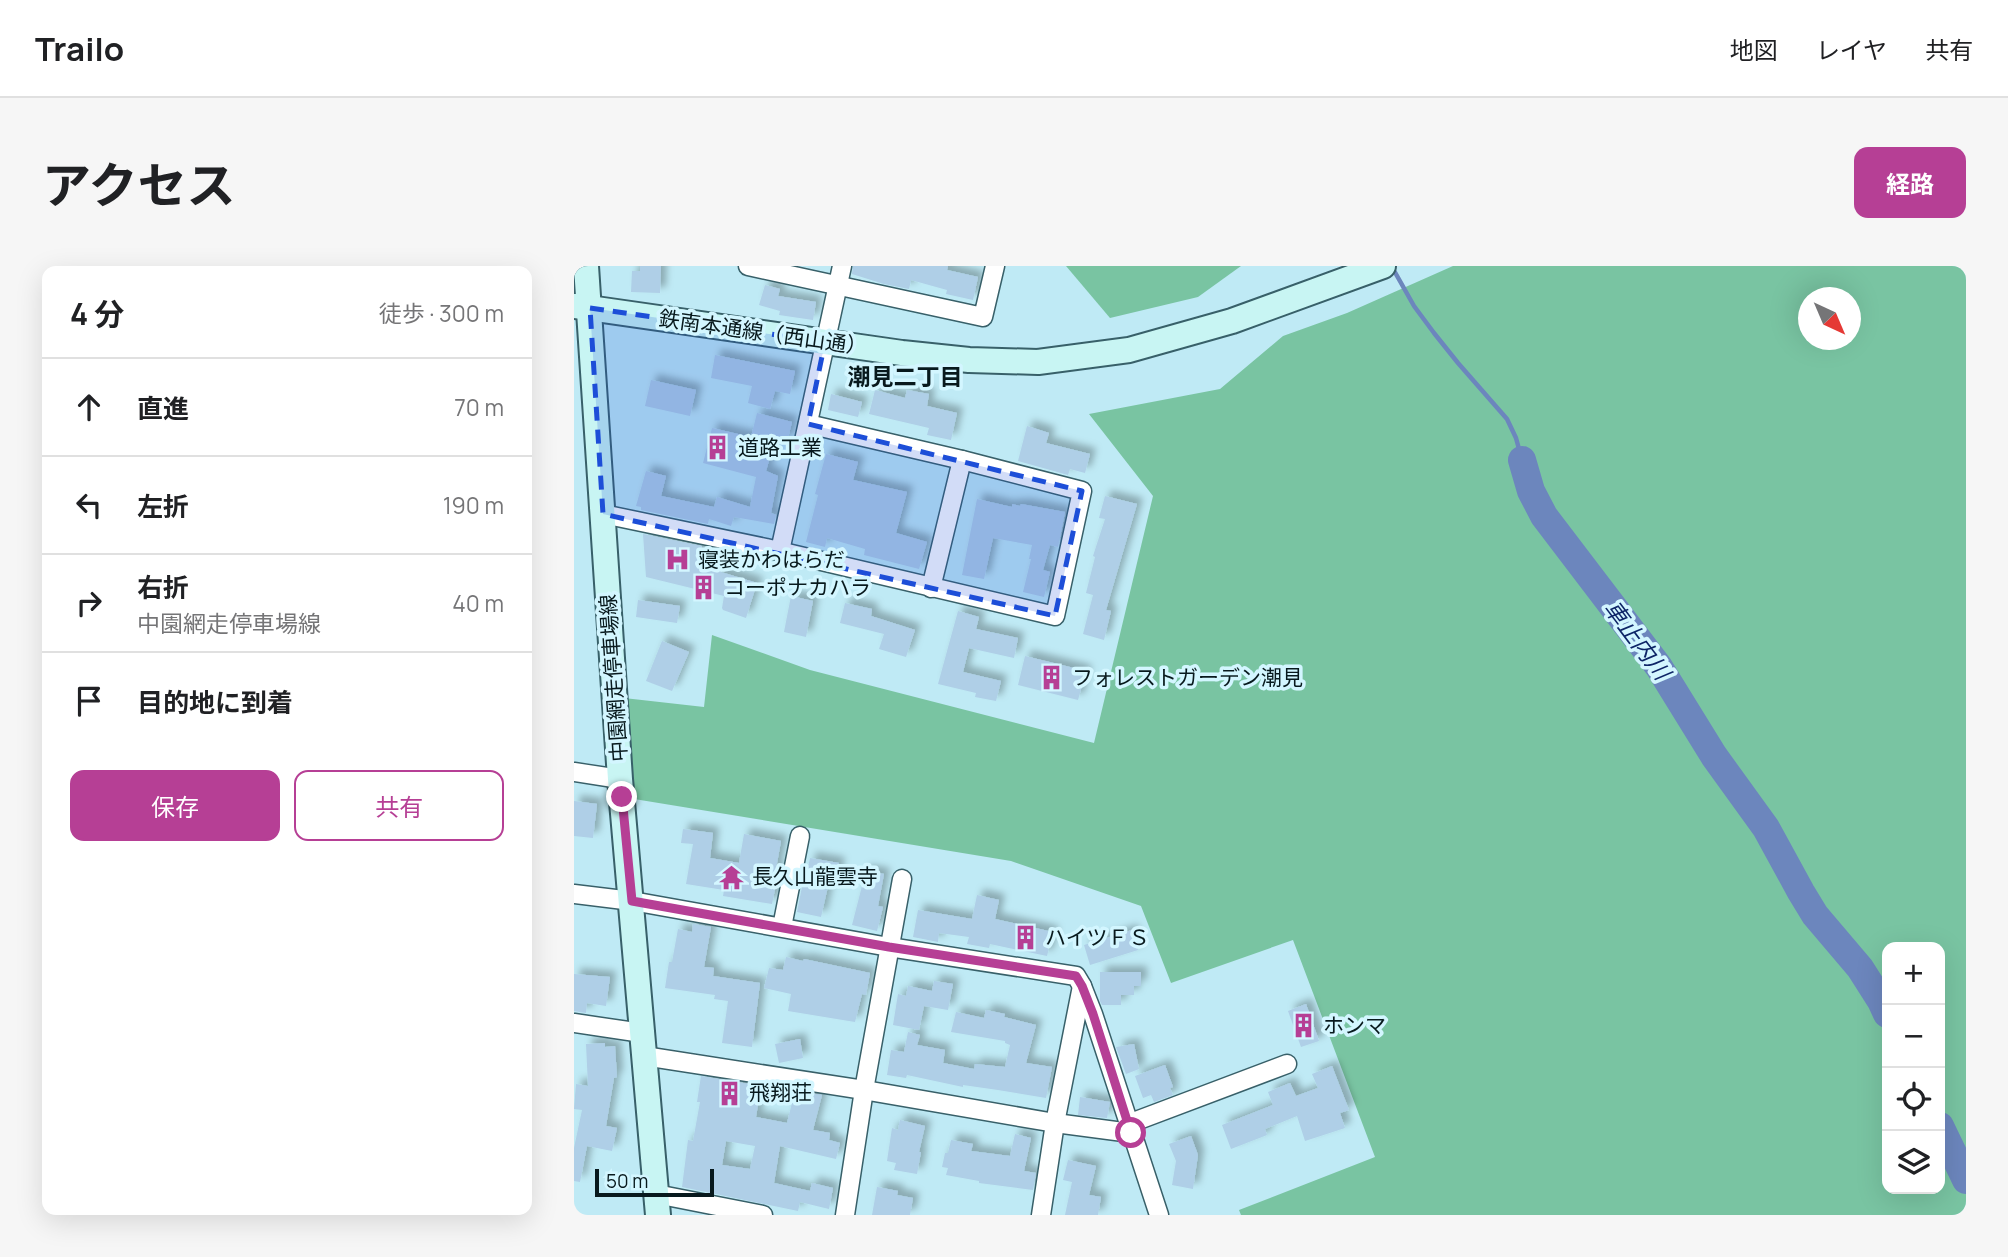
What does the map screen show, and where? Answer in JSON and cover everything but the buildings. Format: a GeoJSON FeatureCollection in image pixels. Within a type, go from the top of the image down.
{"type":"FeatureCollection","features":[{"type":"Feature","properties":{"kind":"main road","name":"中園網走停車場線"},"geometry":{"type":"LineString","coordinates":[[586,266],[582,307],[603,514],[620,779],[657,1205]]}},
{"type":"Feature","properties":{"kind":"main road","name":"鉄南本通線（西山通）"},"geometry":{"type":"LineString","coordinates":[[582,307],[902,353],[969,360],[1038,362],[1129,350],[1232,321],[1383,266]]}},
{"type":"Feature","properties":{"kind":"street"},"geometry":{"type":"LineString","coordinates":[[748,266],[983,317],[995,266]]}},
{"type":"Feature","properties":{"kind":"street"},"geometry":{"type":"LineString","coordinates":[[780,551],[842,266]]}},
{"type":"Feature","properties":{"kind":"street"},"geometry":{"type":"LineString","coordinates":[[603,514],[780,551],[1055,616],[1082,491],[808,424]]}},
{"type":"Feature","properties":{"kind":"street"},"geometry":{"type":"LineString","coordinates":[[931,588],[962,460]]}},
{"type":"Feature","properties":{"kind":"street"},"geometry":{"type":"LineString","coordinates":[[574,772],[620,779]]}},
{"type":"Feature","properties":{"kind":"street"},"geometry":{"type":"LineString","coordinates":[[782,927],[800,836]]}},
{"type":"Feature","properties":{"kind":"street"},"geometry":{"type":"LineString","coordinates":[[845,1215],[864,1090],[902,879]]}},
{"type":"Feature","properties":{"kind":"street"},"geometry":{"type":"LineString","coordinates":[[574,894],[632,901],[889,947],[1076,976],[1093,1014],[1159,1215]]}},
{"type":"Feature","properties":{"kind":"street"},"geometry":{"type":"LineString","coordinates":[[1041,1215],[1055,1123],[1082,986]]}},
{"type":"Feature","properties":{"kind":"street"},"geometry":{"type":"LineString","coordinates":[[574,1023],[643,1044],[864,1090],[1055,1123],[1130,1129],[1287,1063]]}},
{"type":"Feature","properties":{"kind":"street"},"geometry":{"type":"LineString","coordinates":[[657,1205],[763,1215]]}},
{"type":"Feature","properties":{"kind":"highlighted area"},"geometry":{"type":"Polygon","coordinates":[[[590,308],[825,342],[808,424],[1082,491],[1055,616],[603,514],[590,308]]]}},
{"type":"Feature","properties":{"kind":"green space"},"geometry":{"type":"Polygon","coordinates":[[[1066,266],[1241,266],[1198,297],[1110,318],[1066,266]]]}},
{"type":"Feature","properties":{"kind":"green space"},"geometry":{"type":"Polygon","coordinates":[[[1453,266],[1966,266],[1966,1215],[1241,1215],[1239,1210],[1375,1157],[1293,940],[1171,983],[1141,906],[1011,861],[622,797],[615,697],[704,707],[712,635],[810,670],[1094,743],[1153,496],[1089,414],[1220,389],[1283,336],[1347,313],[1453,266]]]}},
{"type":"Feature","properties":{"kind":"waterway","name":"車止内川"},"geometry":{"type":"LineString","coordinates":[[1392,267],[1414,306],[1434,333],[1507,419],[1522,460]]}},
{"type":"Feature","properties":{"kind":"waterway","name":"車止内川"},"geometry":{"type":"LineString","coordinates":[[1522,460],[1531,491],[1544,516],[1659,667],[1714,756],[1766,828],[1815,915],[1860,968],[1883,1005]]}},
{"type":"Feature","properties":{"kind":"waterway","name":"車止内川"},"geometry":{"type":"LineString","coordinates":[[1942,1131],[1966,1180]]}},
{"type":"Feature","properties":{"kind":"place","name":"道路工業"},"geometry":{"type":"Point","coordinates":[718,448]}},
{"type":"Feature","properties":{"kind":"place","name":"寝装かわはらだ"},"geometry":{"type":"Point","coordinates":[678,560]}},
{"type":"Feature","properties":{"kind":"place","name":"コーポナカハラ"},"geometry":{"type":"Point","coordinates":[704,588]}},
{"type":"Feature","properties":{"kind":"place","name":"フォレストガーデン潮見"},"geometry":{"type":"Point","coordinates":[1052,678]}},
{"type":"Feature","properties":{"kind":"place","name":"長久山龍雲寺"},"geometry":{"type":"Point","coordinates":[732,877]}},
{"type":"Feature","properties":{"kind":"place","name":"ハイツＦＳ"},"geometry":{"type":"Point","coordinates":[1025,938]}},
{"type":"Feature","properties":{"kind":"place","name":"ホンマ"},"geometry":{"type":"Point","coordinates":[1303,1026]}},
{"type":"Feature","properties":{"kind":"place","name":"飛翔荘"},"geometry":{"type":"Point","coordinates":[729,1093]}},
{"type":"Feature","properties":{"kind":"district","name":"潮見二丁目"},"geometry":{"type":"Point","coordinates":[905,377]}},
{"type":"Feature","properties":{"kind":"route"},"geometry":{"type":"LineString","coordinates":[[622,797],[632,901],[889,947],[1076,976],[1093,1014],[1131,1133]]}}]}
